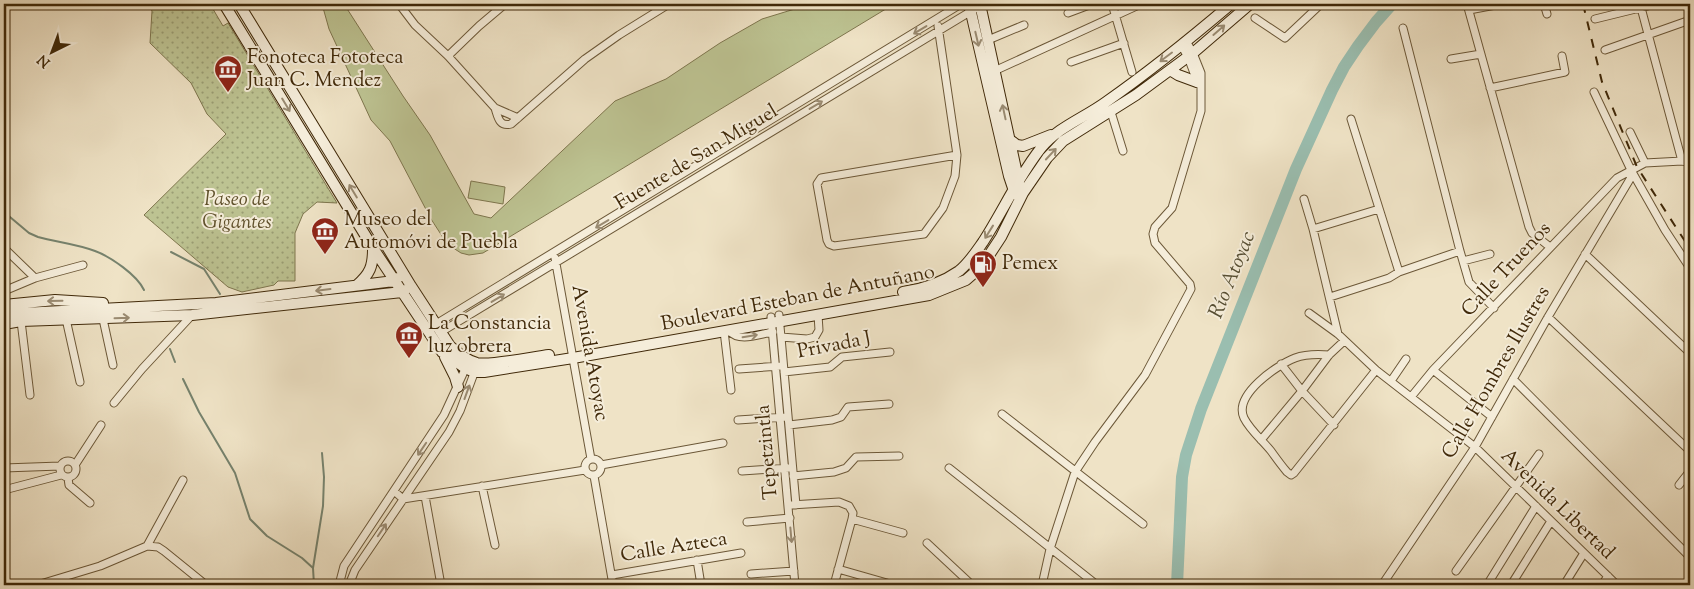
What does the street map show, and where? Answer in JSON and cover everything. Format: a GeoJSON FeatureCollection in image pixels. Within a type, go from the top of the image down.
{"type":"FeatureCollection","features":[{"type":"Feature","properties":{"kind":"main road"},"geometry":{"type":"LineString","coordinates":[[224,4],[394,281],[406,289],[450,346],[472,366]]}},
{"type":"Feature","properties":{"kind":"main road"},"geometry":{"type":"LineString","coordinates":[[239,4],[404,274],[406,289],[455,376],[458,387]]}},
{"type":"Feature","properties":{"kind":"main road","name":"Boulevard Esteban de Antuñano"},"geometry":{"type":"LineString","coordinates":[[472,366],[484,372],[572,355],[818,315],[929,295],[966,280],[982,266],[1001,237],[1018,192],[1041,148],[1057,132],[1105,103],[1184,43],[1231,4]]}},
{"type":"Feature","properties":{"kind":"main road","name":"Boulevard Esteban de Antuñano"},"geometry":{"type":"LineString","coordinates":[[572,355],[775,322],[925,288],[950,277],[960,270],[974,255],[1018,192],[1063,141],[1111,112],[1170,70],[1250,4]]}},
{"type":"Feature","properties":{"kind":"main road"},"geometry":{"type":"LineString","coordinates":[[976,6],[996,70],[1018,192]]}},
{"type":"Feature","properties":{"kind":"main road"},"geometry":{"type":"LineString","coordinates":[[976,6],[985,75],[1018,192]]}},
{"type":"Feature","properties":{"kind":"main road"},"geometry":{"type":"LineString","coordinates":[[1170,70],[1199,86]]}},
{"type":"Feature","properties":{"kind":"main road"},"geometry":{"type":"LineString","coordinates":[[1010,140],[1023,146],[1057,132]]}},
{"type":"Feature","properties":{"kind":"main road"},"geometry":{"type":"LineString","coordinates":[[357,285],[368,275],[373,264],[373,248]]}},
{"type":"Feature","properties":{"kind":"main road"},"geometry":{"type":"LineString","coordinates":[[4,314],[192,315],[218,308],[227,301],[394,281],[404,274]]}},
{"type":"Feature","properties":{"kind":"main road"},"geometry":{"type":"LineString","coordinates":[[4,324],[103,314],[120,308],[218,308],[237,311],[406,289]]}},
{"type":"Feature","properties":{"kind":"main road"},"geometry":{"type":"LineString","coordinates":[[4,305],[56,300],[107,303],[120,308]]}},
{"type":"Feature","properties":{"kind":"main road"},"geometry":{"type":"LineString","coordinates":[[442,352],[472,366]]}},
{"type":"Feature","properties":{"kind":"street"},"geometry":{"type":"LineString","coordinates":[[399,4],[415,25],[448,56],[495,108],[518,118]]}},
{"type":"Feature","properties":{"kind":"street"},"geometry":{"type":"LineString","coordinates":[[448,56],[479,26],[506,4]]}},
{"type":"Feature","properties":{"kind":"street"},"geometry":{"type":"LineString","coordinates":[[495,108],[498,119],[502,124],[506,126],[511,124],[585,59],[669,4]]}},
{"type":"Feature","properties":{"kind":"street","name":"Fuente de San Miguel"},"geometry":{"type":"LineString","coordinates":[[438,328],[554,252],[961,4]]}},
{"type":"Feature","properties":{"kind":"street"},"geometry":{"type":"LineString","coordinates":[[1068,14],[1092,4]]}},
{"type":"Feature","properties":{"kind":"street"},"geometry":{"type":"LineString","coordinates":[[1112,4],[1132,72]]}},
{"type":"Feature","properties":{"kind":"street"},"geometry":{"type":"LineString","coordinates":[[985,75],[1141,4]]}},
{"type":"Feature","properties":{"kind":"street"},"geometry":{"type":"LineString","coordinates":[[1255,18],[1285,38],[1321,4]]}},
{"type":"Feature","properties":{"kind":"street"},"geometry":{"type":"LineString","coordinates":[[1501,4],[1468,7],[1529,227],[1532,233],[1550,246]]}},
{"type":"Feature","properties":{"kind":"street"},"geometry":{"type":"LineString","coordinates":[[1544,4],[1547,14]]}},
{"type":"Feature","properties":{"kind":"street"},"geometry":{"type":"LineString","coordinates":[[1594,19],[1641,6],[1656,4]]}},
{"type":"Feature","properties":{"kind":"street","name":"Fuente de San Miguel"},"geometry":{"type":"LineString","coordinates":[[438,328],[556,262],[938,31],[976,6]]}},
{"type":"Feature","properties":{"kind":"street"},"geometry":{"type":"LineString","coordinates":[[1641,6],[1682,161]]}},
{"type":"Feature","properties":{"kind":"street"},"geometry":{"type":"LineString","coordinates":[[938,18],[938,31],[957,155],[955,176],[943,208],[924,234],[834,246],[829,244],[818,193],[818,180],[957,155]]}},
{"type":"Feature","properties":{"kind":"street"},"geometry":{"type":"LineString","coordinates":[[1605,50],[1690,20]]}},
{"type":"Feature","properties":{"kind":"street"},"geometry":{"type":"LineString","coordinates":[[988,40],[1024,25]]}},
{"type":"Feature","properties":{"kind":"street"},"geometry":{"type":"LineString","coordinates":[[1404,28],[1463,261],[1470,282],[1494,308]]}},
{"type":"Feature","properties":{"kind":"street"},"geometry":{"type":"LineString","coordinates":[[1071,62],[1124,43]]}},
{"type":"Feature","properties":{"kind":"street"},"geometry":{"type":"LineString","coordinates":[[1042,585],[1050,549],[1075,472],[1145,375],[1191,289],[1190,284],[1156,243],[1153,234],[1155,227],[1172,208],[1177,195],[1200,111],[1199,86],[1190,55],[1184,43]]}},
{"type":"Feature","properties":{"kind":"street"},"geometry":{"type":"LineString","coordinates":[[1451,59],[1481,54]]}},
{"type":"Feature","properties":{"kind":"street"},"geometry":{"type":"LineString","coordinates":[[1490,88],[1565,72],[1562,56]]}},
{"type":"Feature","properties":{"kind":"street"},"geometry":{"type":"LineString","coordinates":[[1594,92],[1632,172],[1665,230],[1690,268]]}},
{"type":"Feature","properties":{"kind":"street"},"geometry":{"type":"LineString","coordinates":[[1111,112],[1123,151]]}},
{"type":"Feature","properties":{"kind":"street"},"geometry":{"type":"LineString","coordinates":[[1350,119],[1399,272]]}},
{"type":"Feature","properties":{"kind":"street"},"geometry":{"type":"LineString","coordinates":[[1630,132],[1645,163]]}},
{"type":"Feature","properties":{"kind":"street"},"geometry":{"type":"LineString","coordinates":[[1632,172],[1645,163],[1682,161],[1690,163]]}},
{"type":"Feature","properties":{"kind":"street","name":"Calle Truenos"},"geometry":{"type":"LineString","coordinates":[[1411,397],[1433,370],[1494,308],[1550,246],[1617,178],[1632,172]]}},
{"type":"Feature","properties":{"kind":"street","name":"Calle Hombres Ilustres"},"geometry":{"type":"LineString","coordinates":[[1382,585],[1475,447],[1632,172]]}},
{"type":"Feature","properties":{"kind":"street"},"geometry":{"type":"LineString","coordinates":[[1304,199],[1338,334]]}},
{"type":"Feature","properties":{"kind":"street"},"geometry":{"type":"LineString","coordinates":[[1313,229],[1379,209]]}},
{"type":"Feature","properties":{"kind":"street"},"geometry":{"type":"LineString","coordinates":[[4,248],[35,278]]}},
{"type":"Feature","properties":{"kind":"street"},"geometry":{"type":"LineString","coordinates":[[1330,297],[1389,278],[1399,272],[1460,251]]}},
{"type":"Feature","properties":{"kind":"street","name":"Avenida Atoyac"},"geometry":{"type":"LineString","coordinates":[[554,252],[591,459]]}},
{"type":"Feature","properties":{"kind":"street"},"geometry":{"type":"LineString","coordinates":[[1463,261],[1490,254]]}},
{"type":"Feature","properties":{"kind":"street"},"geometry":{"type":"LineString","coordinates":[[1585,254],[1690,353]]}},
{"type":"Feature","properties":{"kind":"street"},"geometry":{"type":"LineString","coordinates":[[4,291],[35,278],[83,265]]}},
{"type":"Feature","properties":{"kind":"street"},"geometry":{"type":"LineString","coordinates":[[1309,313],[1338,334]]}},
{"type":"Feature","properties":{"kind":"street"},"geometry":{"type":"LineString","coordinates":[[103,314],[113,365]]}},
{"type":"Feature","properties":{"kind":"street"},"geometry":{"type":"LineString","coordinates":[[114,403],[142,369],[192,315]]}},
{"type":"Feature","properties":{"kind":"street"},"geometry":{"type":"LineString","coordinates":[[781,337],[807,339],[815,337],[819,330],[818,315]]}},
{"type":"Feature","properties":{"kind":"street"},"geometry":{"type":"LineString","coordinates":[[1548,317],[1690,451]]}},
{"type":"Feature","properties":{"kind":"street"},"geometry":{"type":"LineString","coordinates":[[66,319],[80,382]]}},
{"type":"Feature","properties":{"kind":"street"},"geometry":{"type":"LineString","coordinates":[[21,321],[30,395]]}},
{"type":"Feature","properties":{"kind":"street","name":"Tepetzintla"},"geometry":{"type":"LineString","coordinates":[[775,322],[781,337],[781,368]]}},
{"type":"Feature","properties":{"kind":"street","name":"Tepetzintla"},"geometry":{"type":"LineString","coordinates":[[775,322],[786,419],[792,505]]}},
{"type":"Feature","properties":{"kind":"street"},"geometry":{"type":"LineString","coordinates":[[727,331],[731,390]]}},
{"type":"Feature","properties":{"kind":"street","name":"Avenida Libertad"},"geometry":{"type":"LineString","coordinates":[[1338,334],[1376,370],[1475,447],[1617,585]]}},
{"type":"Feature","properties":{"kind":"street"},"geometry":{"type":"LineString","coordinates":[[1260,440],[1302,391],[1329,355],[1344,341]]}},
{"type":"Feature","properties":{"kind":"street","name":"Privada J"},"geometry":{"type":"LineString","coordinates":[[739,369],[830,367],[842,357],[890,352]]}},
{"type":"Feature","properties":{"kind":"street"},"geometry":{"type":"LineString","coordinates":[[1329,355],[1310,354],[1296,357],[1281,364],[1260,380],[1244,401],[1242,408],[1244,418],[1260,440],[1291,475],[1334,425],[1376,370]]}},
{"type":"Feature","properties":{"kind":"street"},"geometry":{"type":"LineString","coordinates":[[1391,381],[1406,359]]}},
{"type":"Feature","properties":{"kind":"street"},"geometry":{"type":"LineString","coordinates":[[1281,364],[1302,391],[1334,425]]}},
{"type":"Feature","properties":{"kind":"street"},"geometry":{"type":"LineString","coordinates":[[340,585],[344,566],[444,415],[458,387],[472,366]]}},
{"type":"Feature","properties":{"kind":"street"},"geometry":{"type":"LineString","coordinates":[[348,585],[355,570],[448,432],[460,410],[472,366]]}},
{"type":"Feature","properties":{"kind":"street"},"geometry":{"type":"LineString","coordinates":[[1433,370],[1492,417]]}},
{"type":"Feature","properties":{"kind":"street"},"geometry":{"type":"LineString","coordinates":[[1513,379],[1690,557]]}},
{"type":"Feature","properties":{"kind":"street"},"geometry":{"type":"LineString","coordinates":[[738,420],[832,420],[841,416],[848,407],[889,404]]}},
{"type":"Feature","properties":{"kind":"street"},"geometry":{"type":"LineString","coordinates":[[1002,414],[1143,524]]}},
{"type":"Feature","properties":{"kind":"street","name":"Tepetzintla"},"geometry":{"type":"LineString","coordinates":[[786,419],[789,468],[794,476],[790,518],[795,585]]}},
{"type":"Feature","properties":{"kind":"street"},"geometry":{"type":"LineString","coordinates":[[4,490],[75,474],[75,465],[102,425]]}},
{"type":"Feature","properties":{"kind":"street"},"geometry":{"type":"LineString","coordinates":[[601,465],[724,443]]}},
{"type":"Feature","properties":{"kind":"street"},"geometry":{"type":"LineString","coordinates":[[1456,571],[1539,454]]}},
{"type":"Feature","properties":{"kind":"street"},"geometry":{"type":"LineString","coordinates":[[794,476],[834,472],[846,468],[856,457],[899,456]]}},
{"type":"Feature","properties":{"kind":"street"},"geometry":{"type":"LineString","coordinates":[[585,470],[585,465],[591,459],[597,460],[601,465],[601,470],[594,476]]}},
{"type":"Feature","properties":{"kind":"street"},"geometry":{"type":"LineString","coordinates":[[4,468],[60,466],[67,460],[75,465]]}},
{"type":"Feature","properties":{"kind":"street"},"geometry":{"type":"LineString","coordinates":[[60,466],[69,485],[90,504]]}},
{"type":"Feature","properties":{"kind":"street"},"geometry":{"type":"LineString","coordinates":[[742,471],[789,468]]}},
{"type":"Feature","properties":{"kind":"street"},"geometry":{"type":"LineString","coordinates":[[949,468],[1096,585]]}},
{"type":"Feature","properties":{"kind":"street"},"geometry":{"type":"LineString","coordinates":[[394,491],[403,499],[585,470]]}},
{"type":"Feature","properties":{"kind":"street"},"geometry":{"type":"LineString","coordinates":[[585,470],[594,476]]}},
{"type":"Feature","properties":{"kind":"street"},"geometry":{"type":"LineString","coordinates":[[1679,485],[1690,471]]}},
{"type":"Feature","properties":{"kind":"street"},"geometry":{"type":"LineString","coordinates":[[594,476],[613,585]]}},
{"type":"Feature","properties":{"kind":"street"},"geometry":{"type":"LineString","coordinates":[[147,546],[183,480]]}},
{"type":"Feature","properties":{"kind":"street"},"geometry":{"type":"LineString","coordinates":[[482,486],[495,545]]}},
{"type":"Feature","properties":{"kind":"street"},"geometry":{"type":"LineString","coordinates":[[426,496],[441,585]]}},
{"type":"Feature","properties":{"kind":"street"},"geometry":{"type":"LineString","coordinates":[[792,505],[844,502],[853,513],[834,585]]}},
{"type":"Feature","properties":{"kind":"street"},"geometry":{"type":"LineString","coordinates":[[1487,585],[1536,506]]}},
{"type":"Feature","properties":{"kind":"street"},"geometry":{"type":"LineString","coordinates":[[747,522],[790,518]]}},
{"type":"Feature","properties":{"kind":"street"},"geometry":{"type":"LineString","coordinates":[[852,519],[903,533]]}},
{"type":"Feature","properties":{"kind":"street"},"geometry":{"type":"LineString","coordinates":[[1511,585],[1551,521]]}},
{"type":"Feature","properties":{"kind":"street"},"geometry":{"type":"LineString","coordinates":[[927,543],[972,585]]}},
{"type":"Feature","properties":{"kind":"street"},"geometry":{"type":"LineString","coordinates":[[42,585],[100,566],[147,546],[158,547],[206,585]]}},
{"type":"Feature","properties":{"kind":"street","name":"Calle Azteca"},"geometry":{"type":"LineString","coordinates":[[612,575],[741,553]]}},
{"type":"Feature","properties":{"kind":"street"},"geometry":{"type":"LineString","coordinates":[[1564,585],[1584,553]]}},
{"type":"Feature","properties":{"kind":"street"},"geometry":{"type":"LineString","coordinates":[[697,560],[701,585]]}},
{"type":"Feature","properties":{"kind":"street"},"geometry":{"type":"LineString","coordinates":[[838,569],[886,583]]}},
{"type":"Feature","properties":{"kind":"street"},"geometry":{"type":"LineString","coordinates":[[751,574],[794,571]]}},
{"type":"Feature","properties":{"kind":"street"},"geometry":{"type":"LineString","coordinates":[[1602,585],[1608,576]]}},
{"type":"Feature","properties":{"kind":"green space","name":"Paseo de Gigantes"},"geometry":{"type":"Polygon","coordinates":[[[149,4],[210,4],[223,26],[228,23],[337,203],[317,202],[303,214],[295,233],[295,281],[278,281],[274,285],[242,292],[228,287],[144,215],[226,134],[207,114],[191,83],[150,43],[152,11],[149,4]]]}},
{"type":"Feature","properties":{"kind":"green space"},"geometry":{"type":"Polygon","coordinates":[[[322,4],[344,4],[430,135],[474,214],[491,218],[615,101],[666,79],[720,43],[762,19],[811,4],[894,4],[483,253],[469,255],[461,253],[447,244],[431,219],[390,141],[371,120],[329,29],[322,4]]]}},
{"type":"Feature","properties":{"kind":"green space"},"geometry":{"type":"Polygon","coordinates":[[[471,181],[505,187],[503,204],[468,198],[471,181]]]}},
{"type":"Feature","properties":{"kind":"waterway","name":"Río Atoyac"},"geometry":{"type":"LineString","coordinates":[[1177,585],[1182,477],[1186,455],[1201,409],[1296,169],[1332,90],[1358,46],[1392,4]]}},
{"type":"Feature","properties":{"kind":"waterway"},"geometry":{"type":"LineString","coordinates":[[4,212],[29,233],[38,237],[74,245],[101,254],[123,267],[136,278],[144,290]]}},
{"type":"Feature","properties":{"kind":"waterway"},"geometry":{"type":"LineString","coordinates":[[171,252],[204,269],[220,294]]}},
{"type":"Feature","properties":{"kind":"waterway"},"geometry":{"type":"LineString","coordinates":[[170,349],[175,362]]}},
{"type":"Feature","properties":{"kind":"waterway"},"geometry":{"type":"LineString","coordinates":[[183,379],[199,412],[235,473],[250,519],[267,536],[302,558],[313,568],[314,585]]}},
{"type":"Feature","properties":{"kind":"waterway"},"geometry":{"type":"LineString","coordinates":[[313,568],[323,506],[324,477],[322,453]]}},
{"type":"Feature","properties":{"kind":"railway"},"geometry":{"type":"LineString","coordinates":[[1583,4],[1602,82],[1637,167],[1690,249]]}},
{"type":"Feature","properties":{"kind":"place","name":"Fonoteca Fototeca Juan C. Mendez"},"geometry":{"type":"Point","coordinates":[228,93]}},
{"type":"Feature","properties":{"kind":"place","name":"Museo del Automóvi de Puebla"},"geometry":{"type":"Point","coordinates":[325,255]}},
{"type":"Feature","properties":{"kind":"place","name":"Pemex"},"geometry":{"type":"Point","coordinates":[983,288]}},
{"type":"Feature","properties":{"kind":"place","name":"La Constancia luz obrera"},"geometry":{"type":"Point","coordinates":[409,359]}}]}
